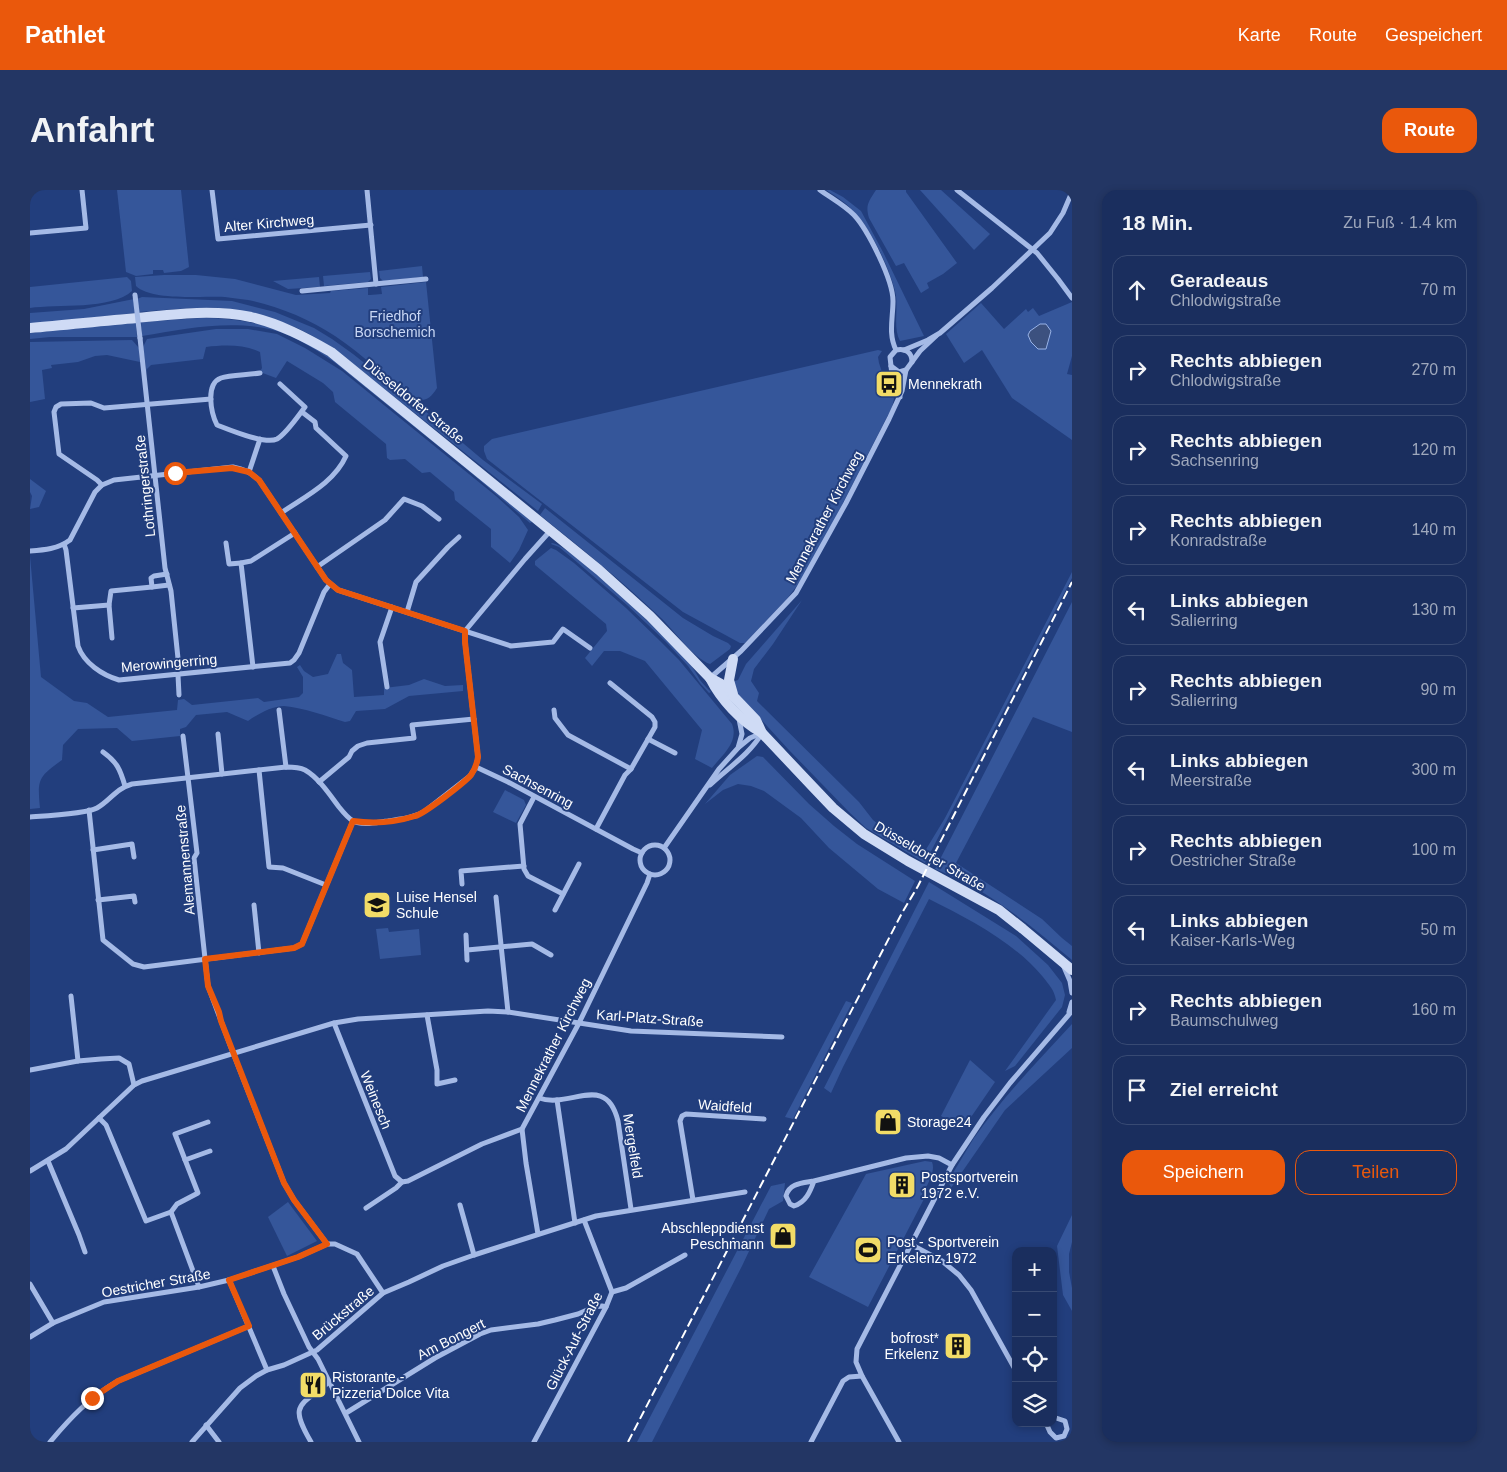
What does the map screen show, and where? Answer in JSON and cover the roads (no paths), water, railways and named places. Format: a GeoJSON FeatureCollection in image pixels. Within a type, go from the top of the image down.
{"type":"FeatureCollection","features":[{"type":"Feature","properties":{"kind":"main road","name":"Düsseldorfer Straße"},"geometry":{"type":"LineString","coordinates":[[30,328],[183,313],[215,314],[249,317],[286,328],[331,352],[551,530],[650,616],[710,678],[716,689],[737,713],[750,726],[762,733],[833,808],[864,834],[908,861],[999,910],[1072,970]]}},
{"type":"Feature","properties":{"kind":"main road"},"geometry":{"type":"LineString","coordinates":[[733,659],[730,680],[735,698]]}},
{"type":"Feature","properties":{"kind":"main road","name":"Düsseldorfer Straße"},"geometry":{"type":"LineString","coordinates":[[710,678],[721,684],[756,720],[762,733]]}},
{"type":"Feature","properties":{"kind":"street"},"geometry":{"type":"LineString","coordinates":[[30,233],[86,228],[82,190]]}},
{"type":"Feature","properties":{"kind":"street","name":"Alter Kirchweg"},"geometry":{"type":"LineString","coordinates":[[212,190],[218,239],[371,224]]}},
{"type":"Feature","properties":{"kind":"street"},"geometry":{"type":"LineString","coordinates":[[367,190],[376,284]]}},
{"type":"Feature","properties":{"kind":"street"},"geometry":{"type":"LineString","coordinates":[[820,190],[843,205],[859,220],[884,268],[891,287],[893,300],[891,334],[896,350]]}},
{"type":"Feature","properties":{"kind":"street"},"geometry":{"type":"LineString","coordinates":[[956,190],[981,208],[1043,260],[1072,298]]}},
{"type":"Feature","properties":{"kind":"street"},"geometry":{"type":"LineString","coordinates":[[912,362],[936,336],[1050,233],[1072,192]]}},
{"type":"Feature","properties":{"kind":"street"},"geometry":{"type":"LineString","coordinates":[[302,291],[426,279]]}},
{"type":"Feature","properties":{"kind":"street","name":"Lothringerstraße"},"geometry":{"type":"LineString","coordinates":[[135,295],[179,668],[178,675]]}},
{"type":"Feature","properties":{"kind":"street"},"geometry":{"type":"LineString","coordinates":[[900,397],[892,375],[890,356],[896,350],[904,350],[936,336]]}},
{"type":"Feature","properties":{"kind":"street"},"geometry":{"type":"LineString","coordinates":[[904,350],[911,356],[912,362]]}},
{"type":"Feature","properties":{"kind":"street","name":"Mennekrather Kirchweg"},"geometry":{"type":"LineString","coordinates":[[710,678],[733,659],[796,593],[846,503],[900,397],[906,370],[912,362]]}},
{"type":"Feature","properties":{"kind":"street"},"geometry":{"type":"LineString","coordinates":[[891,366],[896,371],[906,370]]}},
{"type":"Feature","properties":{"kind":"street"},"geometry":{"type":"LineString","coordinates":[[260,373],[220,379],[214,384],[211,399],[214,419],[217,425],[260,439],[272,441],[279,438],[305,407],[280,384]]}},
{"type":"Feature","properties":{"kind":"street"},"geometry":{"type":"LineString","coordinates":[[102,485],[98,480],[60,456],[54,412],[56,407],[61,404],[91,403],[104,408],[147,406],[211,399]]}},
{"type":"Feature","properties":{"kind":"street"},"geometry":{"type":"LineString","coordinates":[[280,513],[323,485],[342,465],[346,456],[316,428],[315,422],[302,412]]}},
{"type":"Feature","properties":{"kind":"street"},"geometry":{"type":"LineString","coordinates":[[249,472],[260,439]]}},
{"type":"Feature","properties":{"kind":"street"},"geometry":{"type":"LineString","coordinates":[[30,552],[56,548],[70,540],[94,492],[102,485],[114,480],[232,468],[249,472],[259,480],[326,580],[338,590],[511,646],[553,642],[563,629],[590,648]]}},
{"type":"Feature","properties":{"kind":"street"},"geometry":{"type":"LineString","coordinates":[[317,567],[385,520],[404,499],[422,506],[439,519]]}},
{"type":"Feature","properties":{"kind":"street"},"geometry":{"type":"LineString","coordinates":[[30,817],[89,810],[105,802],[117,790],[132,784],[286,767],[304,770],[319,782],[353,821],[367,823],[403,819],[419,815],[470,776],[476,767],[478,757],[465,631],[524,558],[551,530]]}},
{"type":"Feature","properties":{"kind":"street"},"geometry":{"type":"LineString","coordinates":[[226,543],[229,564],[251,561],[295,533]]}},
{"type":"Feature","properties":{"kind":"street"},"geometry":{"type":"LineString","coordinates":[[406,612],[416,582],[448,546],[459,537]]}},
{"type":"Feature","properties":{"kind":"street","name":"Merowingerring"},"geometry":{"type":"LineString","coordinates":[[64,544],[78,646],[81,654],[102,673],[119,680],[290,663],[294,660],[324,592],[330,584]]}},
{"type":"Feature","properties":{"kind":"street"},"geometry":{"type":"LineString","coordinates":[[241,562],[252,667]]}},
{"type":"Feature","properties":{"kind":"street"},"geometry":{"type":"LineString","coordinates":[[152,587],[151,578],[167,574]]}},
{"type":"Feature","properties":{"kind":"street"},"geometry":{"type":"LineString","coordinates":[[112,638],[109,605],[111,591],[169,585]]}},
{"type":"Feature","properties":{"kind":"street"},"geometry":{"type":"LineString","coordinates":[[73,608],[109,605]]}},
{"type":"Feature","properties":{"kind":"street"},"geometry":{"type":"LineString","coordinates":[[387,687],[380,642],[392,607]]}},
{"type":"Feature","properties":{"kind":"street"},"geometry":{"type":"LineString","coordinates":[[178,675],[179,695]]}},
{"type":"Feature","properties":{"kind":"street"},"geometry":{"type":"LineString","coordinates":[[596,829],[625,775],[631,769],[648,739],[655,722],[652,717],[610,683]]}},
{"type":"Feature","properties":{"kind":"street"},"geometry":{"type":"LineString","coordinates":[[279,710],[286,767]]}},
{"type":"Feature","properties":{"kind":"street"},"geometry":{"type":"LineString","coordinates":[[554,710],[555,718],[568,735],[631,769]]}},
{"type":"Feature","properties":{"kind":"street"},"geometry":{"type":"LineString","coordinates":[[737,713],[742,734],[738,748]]}},
{"type":"Feature","properties":{"kind":"street"},"geometry":{"type":"LineString","coordinates":[[319,782],[349,757],[352,750],[358,746],[367,743],[414,738],[412,725],[474,719]]}},
{"type":"Feature","properties":{"kind":"street"},"geometry":{"type":"LineString","coordinates":[[664,848],[718,768],[750,738],[762,733]]}},
{"type":"Feature","properties":{"kind":"street"},"geometry":{"type":"LineString","coordinates":[[706,788],[756,744],[762,733]]}},
{"type":"Feature","properties":{"kind":"street"},"geometry":{"type":"LineString","coordinates":[[218,734],[222,774]]}},
{"type":"Feature","properties":{"kind":"street","name":"Alemannenstraße"},"geometry":{"type":"LineString","coordinates":[[183,736],[189,778],[196,853],[194,858],[208,983],[233,1053],[289,1192],[327,1244]]}},
{"type":"Feature","properties":{"kind":"street"},"geometry":{"type":"LineString","coordinates":[[648,739],[675,753]]}},
{"type":"Feature","properties":{"kind":"street"},"geometry":{"type":"LineString","coordinates":[[102,752],[120,768],[125,786]]}},
{"type":"Feature","properties":{"kind":"street","name":"Sachsenring"},"geometry":{"type":"LineString","coordinates":[[476,767],[642,853]]}},
{"type":"Feature","properties":{"kind":"street"},"geometry":{"type":"LineString","coordinates":[[259,770],[269,867],[282,868],[326,886]]}},
{"type":"Feature","properties":{"kind":"street"},"geometry":{"type":"LineString","coordinates":[[534,796],[520,824],[524,869],[528,876],[563,894]]}},
{"type":"Feature","properties":{"kind":"street"},"geometry":{"type":"LineString","coordinates":[[89,810],[103,940],[133,964],[144,967],[260,953],[294,948],[302,944],[353,821]]}},
{"type":"Feature","properties":{"kind":"street"},"geometry":{"type":"LineString","coordinates":[[93,850],[132,844],[134,858]]}},
{"type":"Feature","properties":{"kind":"street"},"geometry":{"type":"LineString","coordinates":[[659,846],[664,848],[670,860],[668,868],[664,873],[650,874],[642,867],[642,853],[650,847],[659,846]]}},
{"type":"Feature","properties":{"kind":"street"},"geometry":{"type":"LineString","coordinates":[[555,910],[579,864]]}},
{"type":"Feature","properties":{"kind":"street"},"geometry":{"type":"LineString","coordinates":[[462,884],[461,871],[524,866]]}},
{"type":"Feature","properties":{"kind":"street","name":"Mennekrather Kirchweg"},"geometry":{"type":"LineString","coordinates":[[538,1234],[522,1129],[579,1023],[650,874]]}},
{"type":"Feature","properties":{"kind":"street"},"geometry":{"type":"LineString","coordinates":[[98,900],[134,896],[135,902]]}},
{"type":"Feature","properties":{"kind":"street"},"geometry":{"type":"LineString","coordinates":[[496,897],[508,1012]]}},
{"type":"Feature","properties":{"kind":"street"},"geometry":{"type":"LineString","coordinates":[[254,905],[260,953]]}},
{"type":"Feature","properties":{"kind":"street"},"geometry":{"type":"LineString","coordinates":[[466,935],[468,960]]}},
{"type":"Feature","properties":{"kind":"street"},"geometry":{"type":"LineString","coordinates":[[467,950],[532,944],[551,955]]}},
{"type":"Feature","properties":{"kind":"street"},"geometry":{"type":"LineString","coordinates":[[1062,962],[1070,981],[1072,993]]}},
{"type":"Feature","properties":{"kind":"street"},"geometry":{"type":"LineString","coordinates":[[71,996],[78,1061]]}},
{"type":"Feature","properties":{"kind":"street"},"geometry":{"type":"LineString","coordinates":[[900,1442],[862,1376],[856,1362],[857,1349],[952,1165],[984,1117],[1010,1083],[1070,1013],[1072,1002]]}},
{"type":"Feature","properties":{"kind":"street","name":"Karl-Platz-Straße"},"geometry":{"type":"LineString","coordinates":[[30,1171],[66,1149],[134,1085],[151,1078],[334,1023],[358,1019],[488,1011],[508,1012],[631,1031],[782,1037]]}},
{"type":"Feature","properties":{"kind":"street"},"geometry":{"type":"LineString","coordinates":[[427,1016],[437,1070],[437,1084],[455,1080]]}},
{"type":"Feature","properties":{"kind":"street","name":"Weinesch"},"geometry":{"type":"LineString","coordinates":[[334,1023],[395,1176],[402,1182]]}},
{"type":"Feature","properties":{"kind":"street"},"geometry":{"type":"LineString","coordinates":[[30,1070],[78,1061],[118,1058],[129,1064],[134,1085]]}},
{"type":"Feature","properties":{"kind":"street","name":"Mergelfeld"},"geometry":{"type":"LineString","coordinates":[[538,1098],[546,1101],[599,1094],[615,1109],[631,1209]]}},
{"type":"Feature","properties":{"kind":"street"},"geometry":{"type":"LineString","coordinates":[[557,1100],[574,1223]]}},
{"type":"Feature","properties":{"kind":"street","name":"Waidfeld"},"geometry":{"type":"LineString","coordinates":[[693,1200],[680,1121],[682,1116],[686,1114],[764,1119]]}},
{"type":"Feature","properties":{"kind":"street"},"geometry":{"type":"LineString","coordinates":[[99,1118],[106,1125],[146,1221],[171,1212],[177,1204],[198,1193],[175,1134],[208,1122]]}},
{"type":"Feature","properties":{"kind":"street"},"geometry":{"type":"LineString","coordinates":[[366,1208],[402,1182],[408,1181],[482,1144],[515,1130],[522,1129]]}},
{"type":"Feature","properties":{"kind":"street"},"geometry":{"type":"LineString","coordinates":[[185,1160],[210,1151]]}},
{"type":"Feature","properties":{"kind":"street"},"geometry":{"type":"LineString","coordinates":[[814,1181],[804,1201],[794,1206],[790,1204],[786,1196],[794,1185],[906,1158],[928,1156],[939,1158],[952,1165]]}},
{"type":"Feature","properties":{"kind":"street"},"geometry":{"type":"LineString","coordinates":[[48,1161],[85,1252]]}},
{"type":"Feature","properties":{"kind":"street","name":"Brückstraße"},"geometry":{"type":"LineString","coordinates":[[192,1442],[240,1388],[267,1370],[313,1352],[383,1293],[443,1266],[596,1216],[745,1192]]}},
{"type":"Feature","properties":{"kind":"street"},"geometry":{"type":"LineString","coordinates":[[460,1205],[474,1255]]}},
{"type":"Feature","properties":{"kind":"street"},"geometry":{"type":"LineString","coordinates":[[171,1212],[199,1287]]}},
{"type":"Feature","properties":{"kind":"street","name":"Glück-Auf-Straße"},"geometry":{"type":"LineString","coordinates":[[534,1442],[606,1307],[612,1292],[584,1220]]}},
{"type":"Feature","properties":{"kind":"street"},"geometry":{"type":"LineString","coordinates":[[327,1244],[335,1244],[358,1254],[383,1293]]}},
{"type":"Feature","properties":{"kind":"street","name":"Oestricher Straße"},"geometry":{"type":"LineString","coordinates":[[30,1337],[53,1323],[104,1302],[199,1287],[229,1280],[274,1266],[327,1244]]}},
{"type":"Feature","properties":{"kind":"street"},"geometry":{"type":"LineString","coordinates":[[910,1244],[942,1261],[959,1275],[971,1290],[1012,1364]]}},
{"type":"Feature","properties":{"kind":"street"},"geometry":{"type":"LineString","coordinates":[[612,1292],[626,1288],[685,1255]]}},
{"type":"Feature","properties":{"kind":"street"},"geometry":{"type":"LineString","coordinates":[[274,1266],[284,1294],[360,1442]]}},
{"type":"Feature","properties":{"kind":"street"},"geometry":{"type":"LineString","coordinates":[[229,1280],[267,1370]]}},
{"type":"Feature","properties":{"kind":"street"},"geometry":{"type":"LineString","coordinates":[[30,1284],[53,1323]]}},
{"type":"Feature","properties":{"kind":"street","name":"Am Bongert"},"geometry":{"type":"LineString","coordinates":[[346,1413],[434,1358],[480,1334],[491,1330],[555,1320],[578,1314],[594,1306],[606,1307]]}},
{"type":"Feature","properties":{"kind":"street"},"geometry":{"type":"LineString","coordinates":[[50,1442],[82,1406],[118,1381],[249,1326]]}},
{"type":"Feature","properties":{"kind":"street"},"geometry":{"type":"LineString","coordinates":[[811,1442],[843,1381],[849,1377],[862,1376]]}},
{"type":"Feature","properties":{"kind":"street"},"geometry":{"type":"LineString","coordinates":[[311,1442],[299,1419],[298,1411],[301,1405],[329,1382]]}},
{"type":"Feature","properties":{"kind":"street"},"geometry":{"type":"LineString","coordinates":[[1048,1427],[1056,1438],[1064,1436],[1067,1429],[1065,1421],[1057,1418]]}},
{"type":"Feature","properties":{"kind":"street"},"geometry":{"type":"LineString","coordinates":[[206,1425],[219,1442]]}},
{"type":"Feature","properties":{"kind":"railway"},"geometry":{"type":"LineString","coordinates":[[628,1442],[902,913],[918,886],[1072,582]]}},
{"type":"Feature","properties":{"kind":"place","name":"Mennekrath"},"geometry":{"type":"Point","coordinates":[889,384]}},
{"type":"Feature","properties":{"kind":"place","name":"Luise Hensel Schule"},"geometry":{"type":"Point","coordinates":[377,905]}},
{"type":"Feature","properties":{"kind":"place","name":"Storage24"},"geometry":{"type":"Point","coordinates":[888,1122]}},
{"type":"Feature","properties":{"kind":"place","name":"Postsportverein 1972 e.V."},"geometry":{"type":"Point","coordinates":[902,1185]}},
{"type":"Feature","properties":{"kind":"place","name":"Abschleppdienst Peschmann"},"geometry":{"type":"Point","coordinates":[783,1236]}},
{"type":"Feature","properties":{"kind":"place","name":"Post - Sportverein Erkelenz 1972"},"geometry":{"type":"Point","coordinates":[868,1250]}},
{"type":"Feature","properties":{"kind":"place","name":"bofrost* Erkelenz"},"geometry":{"type":"Point","coordinates":[958,1346]}},
{"type":"Feature","properties":{"kind":"place","name":"Ristorante - Pizzeria Dolce Vita"},"geometry":{"type":"Point","coordinates":[313,1385]}},
{"type":"Feature","properties":{"kind":"park label","name":"Friedhof Borschemich"},"geometry":{"type":"Point","coordinates":[395,324]}}]}
